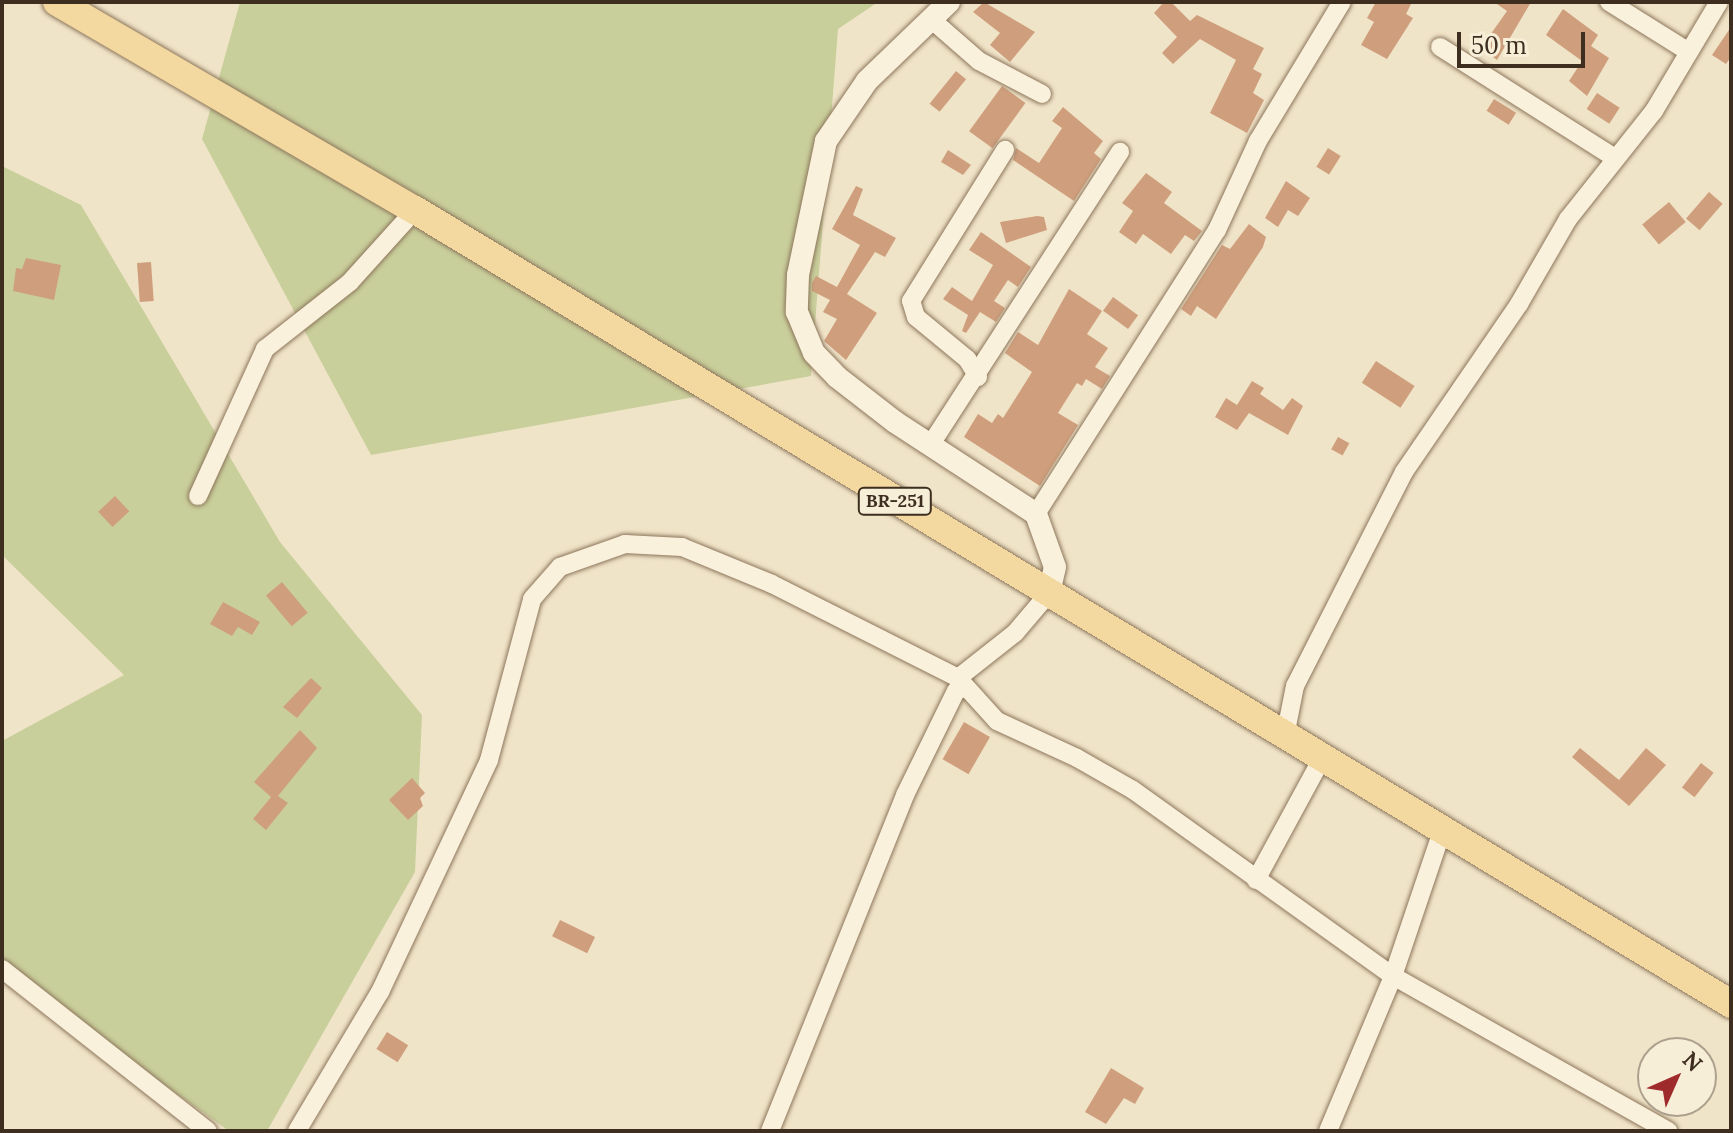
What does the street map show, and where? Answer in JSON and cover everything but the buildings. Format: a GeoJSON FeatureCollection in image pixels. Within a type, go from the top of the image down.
{"type":"FeatureCollection","features":[{"type":"Feature","properties":{"kind":"main road","name":"BR-251"},"geometry":{"type":"LineString","coordinates":[[57,2],[415,210],[1285,736],[1324,755],[1731,1004]]}},
{"type":"Feature","properties":{"kind":"street"},"geometry":{"type":"LineString","coordinates":[[770,1131],[905,795],[960,683],[1015,633],[1049,593],[1055,567],[1036,514],[837,377],[814,353],[797,312],[798,275],[826,141],[867,81],[949,2]]}},
{"type":"Feature","properties":{"kind":"street"},"geometry":{"type":"LineString","coordinates":[[1036,514],[1217,230],[1258,141],[1342,2]]}},
{"type":"Feature","properties":{"kind":"street"},"geometry":{"type":"LineString","coordinates":[[1609,2],[1689,52]]}},
{"type":"Feature","properties":{"kind":"street"},"geometry":{"type":"LineString","coordinates":[[1285,736],[1295,686],[1404,472],[1613,157],[1654,111],[1719,2]]}},
{"type":"Feature","properties":{"kind":"street"},"geometry":{"type":"LineString","coordinates":[[932,20],[979,61],[1042,94]]}},
{"type":"Feature","properties":{"kind":"street"},"geometry":{"type":"LineString","coordinates":[[1440,47],[1613,157]]}},
{"type":"Feature","properties":{"kind":"street"},"geometry":{"type":"LineString","coordinates":[[978,377],[967,359],[916,317],[911,301],[1005,150]]}},
{"type":"Feature","properties":{"kind":"street"},"geometry":{"type":"LineString","coordinates":[[931,444],[978,377],[1120,152]]}},
{"type":"Feature","properties":{"kind":"street"},"geometry":{"type":"LineString","coordinates":[[198,496],[265,349],[350,282],[415,210]]}},
{"type":"Feature","properties":{"kind":"street"},"geometry":{"type":"LineString","coordinates":[[297,1131],[380,992],[483,774],[532,599],[560,567],[625,544],[682,547],[772,584],[960,683],[997,721],[1133,790],[1393,976],[1668,1131]]}},
{"type":"Feature","properties":{"kind":"street"},"geometry":{"type":"LineString","coordinates":[[1256,880],[1324,755]]}},
{"type":"Feature","properties":{"kind":"street"},"geometry":{"type":"LineString","coordinates":[[1328,1131],[1393,976],[1443,828]]}},
{"type":"Feature","properties":{"kind":"street"},"geometry":{"type":"LineString","coordinates":[[2,969],[208,1131]]}},
{"type":"Feature","properties":{"kind":"green space"},"geometry":{"type":"Polygon","coordinates":[[[240,2],[878,2],[838,29],[811,376],[371,455],[202,139],[240,2]]]}},
{"type":"Feature","properties":{"kind":"green space"},"geometry":{"type":"Polygon","coordinates":[[[2,166],[81,205],[280,542],[422,715],[415,872],[267,1131],[229,1131],[2,969],[2,741],[124,675],[2,555],[2,166]]]}}]}
